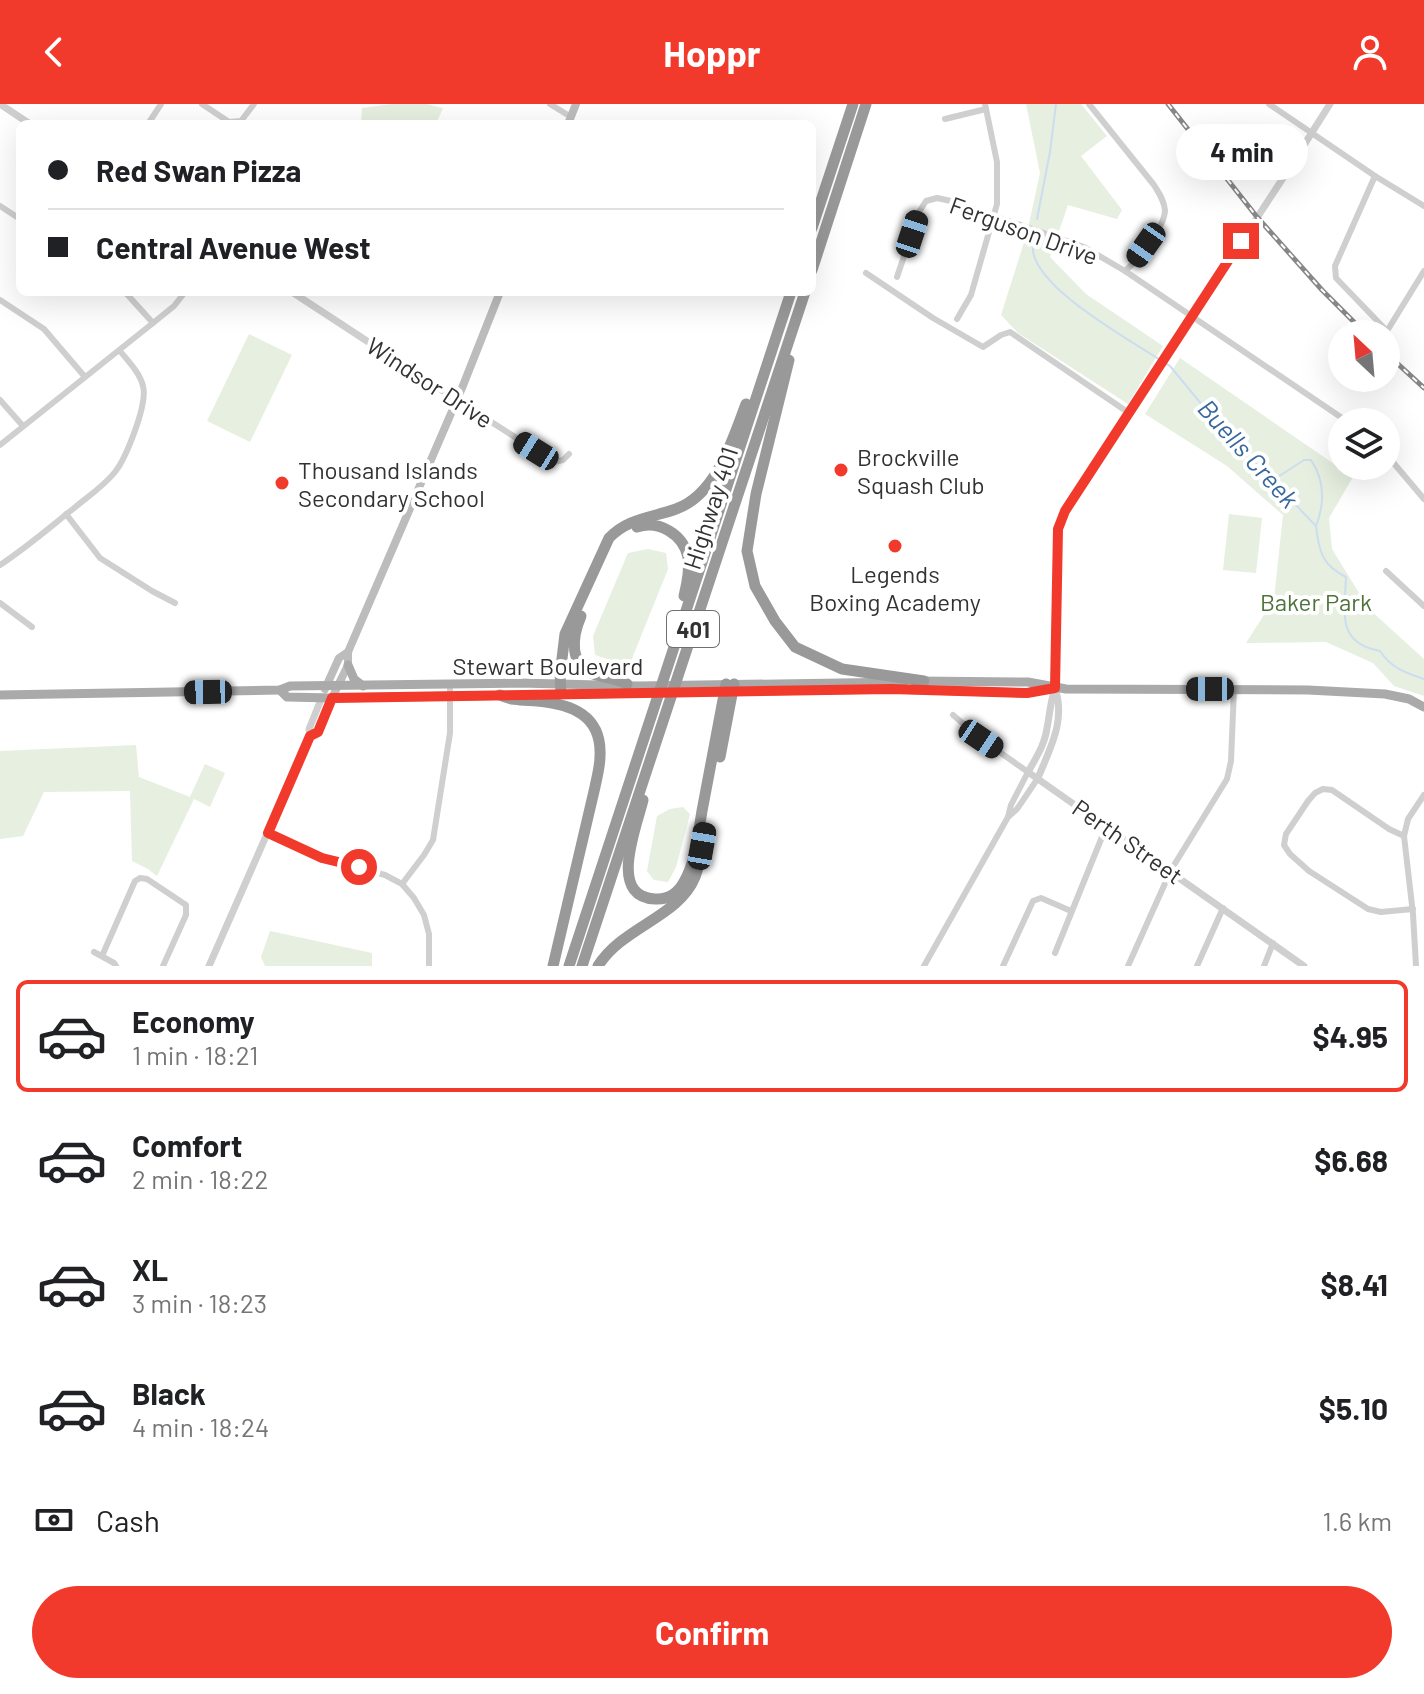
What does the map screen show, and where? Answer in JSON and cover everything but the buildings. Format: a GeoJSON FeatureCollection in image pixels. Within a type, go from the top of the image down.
{"type":"FeatureCollection","features":[{"type":"Feature","properties":{"kind":"highway"},"geometry":{"type":"LineString","coordinates":[[816,216],[853,104]]}},
{"type":"Feature","properties":{"kind":"highway"},"geometry":{"type":"LineString","coordinates":[[816,258],[866,104]]}},
{"type":"Feature","properties":{"kind":"highway","name":"Highway 401"},"geometry":{"type":"LineString","coordinates":[[569,966],[790,296]]}},
{"type":"Feature","properties":{"kind":"highway","name":"Highway 401"},"geometry":{"type":"LineString","coordinates":[[582,966],[804,296]]}},
{"type":"Feature","properties":{"kind":"highway"},"geometry":{"type":"LineString","coordinates":[[805,296],[756,494],[747,551],[755,586],[775,621],[795,647],[842,669],[924,681]]}},
{"type":"Feature","properties":{"kind":"highway"},"geometry":{"type":"LineString","coordinates":[[561,688],[565,634],[609,538],[630,522],[690,503],[711,483],[737,428],[764,358],[776,338]]}},
{"type":"Feature","properties":{"kind":"highway"},"geometry":{"type":"LineString","coordinates":[[634,687],[585,670],[576,657],[574,639],[613,543],[631,529],[642,525],[659,525],[675,535],[689,559],[687,584],[657,697]]}},
{"type":"Feature","properties":{"kind":"highway"},"geometry":{"type":"LineString","coordinates":[[647,768],[648,782],[627,872],[636,892],[661,899],[678,891],[687,877],[730,688]]}},
{"type":"Feature","properties":{"kind":"highway"},"geometry":{"type":"LineString","coordinates":[[598,966],[611,949],[628,935],[673,905],[695,879],[730,688]]}},
{"type":"Feature","properties":{"kind":"highway"},"geometry":{"type":"LineString","coordinates":[[500,695],[512,700],[572,708],[587,718],[599,739],[601,757],[595,787],[553,966]]}},
{"type":"Feature","properties":{"kind":"main road"},"geometry":{"type":"LineString","coordinates":[[570,120],[576,104]]}},
{"type":"Feature","properties":{"kind":"main road"},"geometry":{"type":"LineString","coordinates":[[363,686],[354,679],[348,665],[348,652],[498,296]]}},
{"type":"Feature","properties":{"kind":"main road"},"geometry":{"type":"LineString","coordinates":[[327,697],[327,686],[339,658],[348,652]]}},
{"type":"Feature","properties":{"kind":"main road"},"geometry":{"type":"LineString","coordinates":[[327,697],[338,686],[348,665]]}},
{"type":"Feature","properties":{"kind":"main road","name":"Stewart Boulevard"},"geometry":{"type":"LineString","coordinates":[[730,688],[924,681],[1028,682],[1055,688]]}},
{"type":"Feature","properties":{"kind":"main road","name":"Stewart Boulevard"},"geometry":{"type":"LineString","coordinates":[[0,695],[450,684],[1027,693],[1055,688],[1234,689],[1385,694],[1409,699],[1424,707]]}},
{"type":"Feature","properties":{"kind":"main road","name":"Stewart Boulevard"},"geometry":{"type":"LineString","coordinates":[[280,690],[287,697],[451,697],[561,688]]}},
{"type":"Feature","properties":{"kind":"street"},"geometry":{"type":"LineString","coordinates":[[0,104],[24,120]]}},
{"type":"Feature","properties":{"kind":"street"},"geometry":{"type":"LineString","coordinates":[[202,104],[226,120]]}},
{"type":"Feature","properties":{"kind":"street"},"geometry":{"type":"LineString","coordinates":[[550,104],[570,120]]}},
{"type":"Feature","properties":{"kind":"street"},"geometry":{"type":"LineString","coordinates":[[1089,104],[1163,200],[1165,214],[1159,227],[1125,271]]}},
{"type":"Feature","properties":{"kind":"street"},"geometry":{"type":"LineString","coordinates":[[1269,104],[1424,206]]}},
{"type":"Feature","properties":{"kind":"street"},"geometry":{"type":"LineString","coordinates":[[924,966],[1008,817],[1045,738],[1055,688],[1058,529],[1065,511],[1330,104]]}},
{"type":"Feature","properties":{"kind":"street"},"geometry":{"type":"LineString","coordinates":[[945,119],[986,107],[997,162],[998,193],[994,215],[971,295],[957,319]]}},
{"type":"Feature","properties":{"kind":"street"},"geometry":{"type":"LineString","coordinates":[[1375,176],[1335,266],[1336,278],[1387,331],[1424,271]]}},
{"type":"Feature","properties":{"kind":"street","name":"Ferguson Drive"},"geometry":{"type":"LineString","coordinates":[[897,277],[919,212],[926,201],[937,198],[951,201],[1084,247],[1125,271],[1328,409]]}},
{"type":"Feature","properties":{"kind":"street"},"geometry":{"type":"LineString","coordinates":[[866,273],[983,347],[1010,332],[1129,413]]}},
{"type":"Feature","properties":{"kind":"street"},"geometry":{"type":"LineString","coordinates":[[129,296],[153,323]]}},
{"type":"Feature","properties":{"kind":"street"},"geometry":{"type":"LineString","coordinates":[[0,445],[120,351],[182,296]]}},
{"type":"Feature","properties":{"kind":"street","name":"Windsor Drive"},"geometry":{"type":"LineString","coordinates":[[298,296],[554,462],[563,460],[569,454]]}},
{"type":"Feature","properties":{"kind":"street"},"geometry":{"type":"LineString","coordinates":[[0,300],[44,329],[85,377]]}},
{"type":"Feature","properties":{"kind":"street"},"geometry":{"type":"LineString","coordinates":[[0,565],[105,483],[117,470],[144,402],[143,386],[120,351]]}},
{"type":"Feature","properties":{"kind":"street"},"geometry":{"type":"LineString","coordinates":[[0,400],[23,426]]}},
{"type":"Feature","properties":{"kind":"street"},"geometry":{"type":"LineString","coordinates":[[1400,471],[1424,499]]}},
{"type":"Feature","properties":{"kind":"street"},"geometry":{"type":"LineString","coordinates":[[66,514],[100,558],[175,603]]}},
{"type":"Feature","properties":{"kind":"street"},"geometry":{"type":"LineString","coordinates":[[1386,571],[1424,606]]}},
{"type":"Feature","properties":{"kind":"street"},"geometry":{"type":"LineString","coordinates":[[0,603],[32,627]]}},
{"type":"Feature","properties":{"kind":"street"},"geometry":{"type":"LineString","coordinates":[[402,884],[433,840],[450,733],[450,684]]}},
{"type":"Feature","properties":{"kind":"street"},"geometry":{"type":"LineString","coordinates":[[1008,817],[1038,778],[1058,725],[1059,700],[1055,688]]}},
{"type":"Feature","properties":{"kind":"street"},"geometry":{"type":"LineString","coordinates":[[1128,966],[1171,870],[1227,779],[1231,761],[1234,689]]}},
{"type":"Feature","properties":{"kind":"street"},"geometry":{"type":"LineString","coordinates":[[209,966],[310,736],[309,729],[327,697]]}},
{"type":"Feature","properties":{"kind":"street","name":"Perth Street"},"geometry":{"type":"LineString","coordinates":[[953,715],[981,739],[1304,966]]}},
{"type":"Feature","properties":{"kind":"street"},"geometry":{"type":"LineString","coordinates":[[1404,836],[1332,790],[1323,789],[1308,801],[1286,834],[1284,845],[1309,871],[1368,909],[1381,912],[1413,909]]}},
{"type":"Feature","properties":{"kind":"street"},"geometry":{"type":"LineString","coordinates":[[1416,966],[1404,836],[1408,819],[1424,795]]}},
{"type":"Feature","properties":{"kind":"street"},"geometry":{"type":"LineString","coordinates":[[1055,953],[1106,827]]}},
{"type":"Feature","properties":{"kind":"street"},"geometry":{"type":"LineString","coordinates":[[268,833],[322,858],[376,872],[402,884],[424,915],[429,934],[429,966]]}},
{"type":"Feature","properties":{"kind":"street"},"geometry":{"type":"LineString","coordinates":[[102,956],[135,881],[147,879],[186,905],[186,915],[163,966]]}},
{"type":"Feature","properties":{"kind":"street"},"geometry":{"type":"LineString","coordinates":[[1003,966],[1033,901],[1041,898],[1071,911]]}},
{"type":"Feature","properties":{"kind":"street"},"geometry":{"type":"LineString","coordinates":[[1197,966],[1223,908]]}},
{"type":"Feature","properties":{"kind":"street"},"geometry":{"type":"LineString","coordinates":[[1264,966],[1273,943]]}},
{"type":"Feature","properties":{"kind":"street"},"geometry":{"type":"LineString","coordinates":[[94,952],[116,966]]}},
{"type":"Feature","properties":{"kind":"green space"},"geometry":{"type":"Polygon","coordinates":[[[426,104],[443,108],[438,120],[361,120],[362,108],[426,104]]]}},
{"type":"Feature","properties":{"kind":"green space"},"geometry":{"type":"Polygon","coordinates":[[[1026,104],[1081,104],[1107,136],[1081,156],[1122,210],[1117,219],[1068,205],[1050,257],[1086,294],[1163,346],[1128,404],[1018,333],[1001,315],[1027,233],[1040,173],[1026,104]]]}},
{"type":"Feature","properties":{"kind":"green space"},"geometry":{"type":"Polygon","coordinates":[[[249,334],[292,355],[250,442],[207,421],[249,334]]]}},
{"type":"Feature","properties":{"kind":"green space","name":"Baker Park"},"geometry":{"type":"Polygon","coordinates":[[[1180,358],[1328,460],[1328,480],[1351,480],[1329,518],[1332,549],[1369,609],[1424,659],[1424,696],[1394,686],[1373,663],[1326,642],[1246,643],[1274,599],[1283,515],[1227,466],[1145,414],[1180,358]]]}},
{"type":"Feature","properties":{"kind":"green space"},"geometry":{"type":"Polygon","coordinates":[[[1229,514],[1262,518],[1256,573],[1223,570],[1229,514]]]}},
{"type":"Feature","properties":{"kind":"green space"},"geometry":{"type":"Polygon","coordinates":[[[648,549],[666,553],[668,569],[629,666],[595,655],[593,636],[628,553],[648,549]]]}},
{"type":"Feature","properties":{"kind":"green space"},"geometry":{"type":"Polygon","coordinates":[[[136,745],[139,777],[190,797],[205,764],[225,773],[210,807],[194,799],[157,876],[132,861],[130,791],[44,792],[23,836],[0,839],[0,751],[136,745]]]}},
{"type":"Feature","properties":{"kind":"green space"},"geometry":{"type":"Polygon","coordinates":[[[683,807],[690,814],[676,867],[668,882],[654,880],[647,871],[657,816],[683,807]]]}},
{"type":"Feature","properties":{"kind":"green space"},"geometry":{"type":"Polygon","coordinates":[[[270,931],[372,953],[372,966],[265,966],[261,957],[270,931]]]}},
{"type":"Feature","properties":{"kind":"waterway","name":"Buells Creek"},"geometry":{"type":"LineString","coordinates":[[1037,219],[1056,104]]}},
{"type":"Feature","properties":{"kind":"waterway","name":"Buells Creek"},"geometry":{"type":"LineString","coordinates":[[1033,244],[1035,260],[1062,293],[1160,360]]}},
{"type":"Feature","properties":{"kind":"waterway","name":"Buells Creek"},"geometry":{"type":"LineString","coordinates":[[1165,363],[1217,423],[1316,526],[1323,557],[1346,577],[1345,614],[1350,634],[1366,647],[1380,651],[1399,669],[1424,679]]}},
{"type":"Feature","properties":{"kind":"waterway"},"geometry":{"type":"LineString","coordinates":[[1273,480],[1304,460],[1311,460],[1322,492],[1316,526]]}},
{"type":"Feature","properties":{"kind":"railway"},"geometry":{"type":"LineString","coordinates":[[1168,104],[1257,217],[1352,320]]}},
{"type":"Feature","properties":{"kind":"railway"},"geometry":{"type":"LineString","coordinates":[[1400,366],[1424,388]]}},
{"type":"Feature","properties":{"kind":"place","name":"Brockville Squash Club"},"geometry":{"type":"Point","coordinates":[841,470]}},
{"type":"Feature","properties":{"kind":"place","name":"Thousand Islands Secondary School"},"geometry":{"type":"Point","coordinates":[282,483]}},
{"type":"Feature","properties":{"kind":"place","name":"Legends Boxing Academy"},"geometry":{"type":"Point","coordinates":[895,546]}},
{"type":"Feature","properties":{"kind":"route"},"geometry":{"type":"LineString","coordinates":[[359,867],[322,858],[268,833],[310,736],[318,732],[332,698],[891,689],[1027,693],[1055,688],[1058,529],[1065,511],[1241,241]]}}]}
